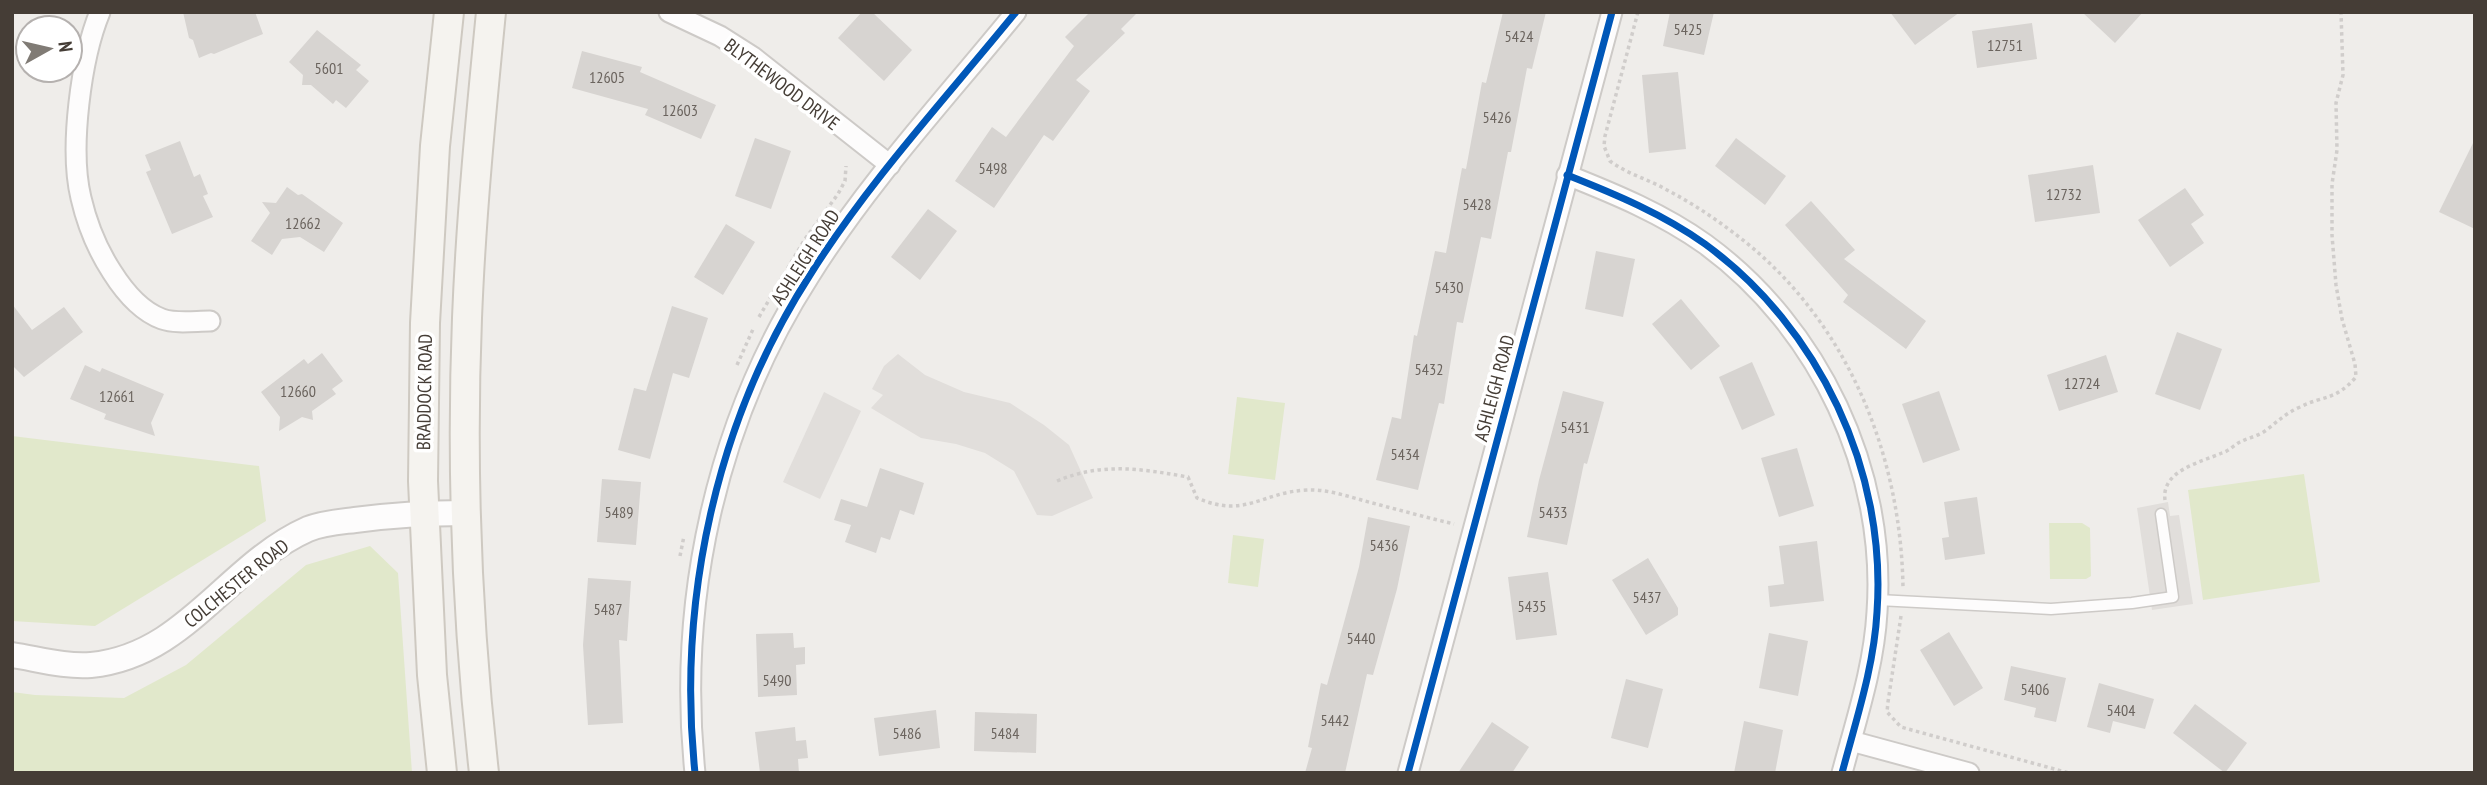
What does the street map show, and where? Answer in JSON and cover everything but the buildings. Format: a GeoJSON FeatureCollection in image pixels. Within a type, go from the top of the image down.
{"type":"FeatureCollection","features":[{"type":"Feature","properties":{"kind":"main road","name":"BRADDOCK ROAD"},"geometry":{"type":"LineString","coordinates":[[442,773],[432,675],[423,513],[425,323],[435,146],[449,12]]}},
{"type":"Feature","properties":{"kind":"main road"},"geometry":{"type":"LineString","coordinates":[[484,773],[474,672],[466,513],[467,319],[474,186],[491,12]]}},
{"type":"Feature","properties":{"kind":"street"},"geometry":{"type":"LineString","coordinates":[[100,12],[85,64],[79,108],[77,160],[80,197],[93,238],[118,282],[134,301],[151,314],[171,321],[210,321]]}},
{"type":"Feature","properties":{"kind":"street","name":"BLYTHEWOOD DRIVE"},"geometry":{"type":"LineString","coordinates":[[669,12],[720,36],[753,57],[890,165]]}},
{"type":"Feature","properties":{"kind":"street","name":"ASHLEIGH ROAD"},"geometry":{"type":"LineString","coordinates":[[695,773],[690,667],[698,575],[730,443],[751,388],[784,319],[849,217],[1016,12]]}},
{"type":"Feature","properties":{"kind":"street","name":"ASHLEIGH ROAD"},"geometry":{"type":"LineString","coordinates":[[1408,773],[1612,12]]}},
{"type":"Feature","properties":{"kind":"street"},"geometry":{"type":"LineString","coordinates":[[1567,176],[1619,196],[1672,223],[1705,244],[1737,270],[1775,308],[1804,346],[1821,372],[1843,417],[1860,462],[1874,528],[1878,600],[1873,650],[1842,773]]}},
{"type":"Feature","properties":{"kind":"street","name":"COLCHESTER ROAD"},"geometry":{"type":"LineString","coordinates":[[12,655],[89,665],[127,658],[168,638],[259,559],[298,534],[324,524],[423,513],[466,513]]}},
{"type":"Feature","properties":{"kind":"street"},"geometry":{"type":"LineString","coordinates":[[1851,741],[1969,773]]}},
{"type":"Feature","properties":{"kind":"lane"},"geometry":{"type":"LineString","coordinates":[[1878,600],[2051,609],[2173,597],[2161,514]]}},
{"type":"Feature","properties":{"kind":"path"},"geometry":{"type":"LineString","coordinates":[[1638,12],[1605,135],[1604,146],[1610,161],[1666,189],[1739,237],[1764,258],[1796,293],[1829,337],[1844,359],[1867,406],[1888,467],[1900,528],[1903,601],[1897,655],[1886,712],[1901,727],[2069,773]]}},
{"type":"Feature","properties":{"kind":"path"},"geometry":{"type":"LineString","coordinates":[[2161,514],[2169,480],[2185,468],[2197,461],[2224,453],[2264,432],[2273,423],[2303,405],[2332,397],[2347,388],[2356,377],[2356,364],[2342,319],[2336,285],[2332,235],[2332,184],[2337,150],[2336,103],[2343,75],[2341,12]]}},
{"type":"Feature","properties":{"kind":"path"},"geometry":{"type":"LineString","coordinates":[[1057,481],[1081,471],[1131,469],[1188,477],[1197,498],[1215,506],[1241,507],[1278,495],[1308,490],[1334,493],[1473,529]]}},
{"type":"Feature","properties":{"kind":"green space"},"geometry":{"type":"Polygon","coordinates":[[[1237,397],[1285,403],[1275,480],[1228,474],[1237,397]]]}},
{"type":"Feature","properties":{"kind":"green space"},"geometry":{"type":"Polygon","coordinates":[[[12,436],[259,466],[266,521],[95,626],[12,621],[12,436]]]}},
{"type":"Feature","properties":{"kind":"green space"},"geometry":{"type":"Polygon","coordinates":[[[2304,474],[2320,582],[2203,600],[2188,490],[2304,474]]]}},
{"type":"Feature","properties":{"kind":"green space"},"geometry":{"type":"Polygon","coordinates":[[[2049,523],[2082,523],[2090,528],[2091,576],[2086,579],[2050,579],[2049,523]]]}},
{"type":"Feature","properties":{"kind":"green space"},"geometry":{"type":"Polygon","coordinates":[[[1233,535],[1264,539],[1258,587],[1228,583],[1233,535]]]}},
{"type":"Feature","properties":{"kind":"green space"},"geometry":{"type":"Polygon","coordinates":[[[370,546],[398,573],[412,773],[12,773],[12,692],[124,698],[186,665],[306,565],[370,546]]]}},
{"type":"Feature","properties":{"kind":"shaded area"},"geometry":{"type":"Polygon","coordinates":[[[898,354],[925,375],[964,392],[1010,403],[1044,425],[1069,445],[1093,498],[1052,516],[1037,515],[1014,471],[985,453],[956,444],[921,438],[871,408],[883,395],[872,389],[884,366],[898,354]]]}},
{"type":"Feature","properties":{"kind":"shaded area"},"geometry":{"type":"Polygon","coordinates":[[[824,392],[861,411],[820,499],[783,482],[824,392]]]}},
{"type":"Feature","properties":{"kind":"shaded area"},"geometry":{"type":"Polygon","coordinates":[[[2168,502],[2170,516],[2179,515],[2193,604],[2152,610],[2137,508],[2168,502]]]}},
{"type":"Feature","properties":{"kind":"cycle path"},"geometry":{"type":"LineString","coordinates":[[695,773],[691,708],[692,643],[699,578],[710,514],[728,451],[750,390],[777,331],[833,240],[909,140],[1016,12]]}},
{"type":"Feature","properties":{"kind":"cycle path"},"geometry":{"type":"LineString","coordinates":[[1408,773],[1612,12]]}},
{"type":"Feature","properties":{"kind":"cycle path"},"geometry":{"type":"LineString","coordinates":[[1567,175],[1621,197],[1672,223],[1705,244],[1746,278],[1781,317],[1812,360],[1838,406],[1857,455],[1870,507],[1877,559],[1877,612],[1872,653],[1842,773]]}}]}
